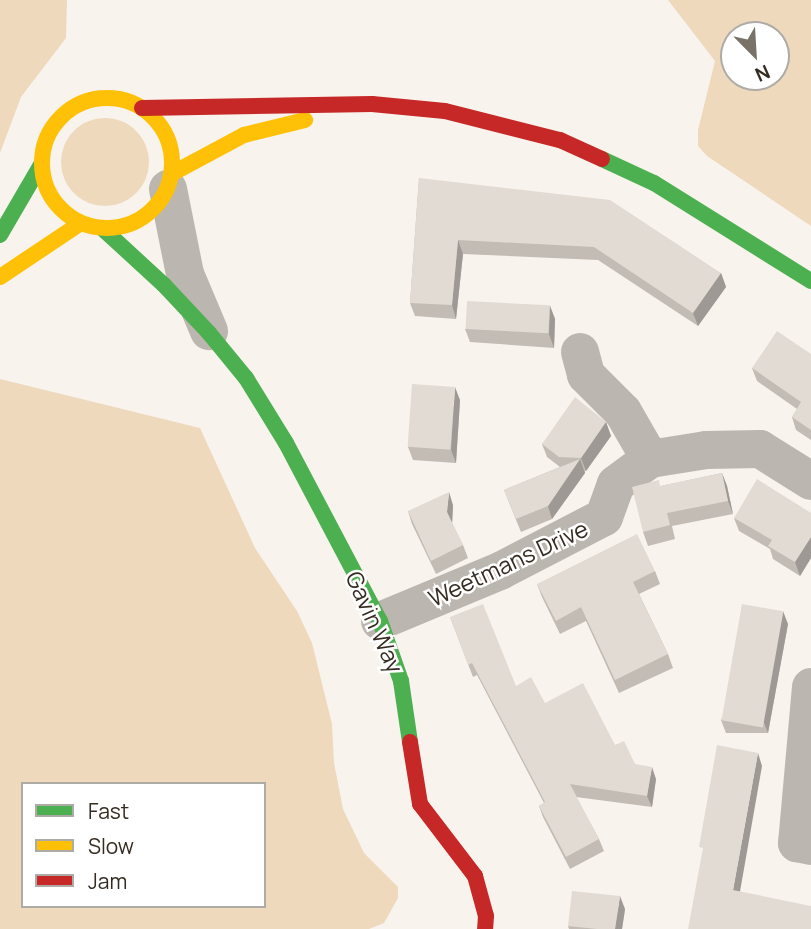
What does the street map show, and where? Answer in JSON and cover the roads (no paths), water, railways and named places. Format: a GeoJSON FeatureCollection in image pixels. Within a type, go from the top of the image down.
{"type":"FeatureCollection","features":[{"type":"Feature","properties":{"kind":"street"},"geometry":{"type":"LineString","coordinates":[[0,235],[42,163],[46,141],[58,121],[68,111],[89,100],[111,98],[142,108],[372,104],[445,111],[560,140],[654,183],[811,281]]}},
{"type":"Feature","properties":{"kind":"street"},"geometry":{"type":"LineString","coordinates":[[42,163],[48,192],[62,211],[81,223],[102,229],[125,227],[145,217],[170,181],[244,135],[372,104]]}},
{"type":"Feature","properties":{"kind":"street"},"geometry":{"type":"LineString","coordinates":[[142,108],[159,123],[170,143],[170,181]]}},
{"type":"Feature","properties":{"kind":"street","name":"Gavin Way"},"geometry":{"type":"LineString","coordinates":[[170,181],[185,274],[209,333]]}},
{"type":"Feature","properties":{"kind":"street"},"geometry":{"type":"LineString","coordinates":[[0,277],[81,223]]}},
{"type":"Feature","properties":{"kind":"street","name":"Gavin Way"},"geometry":{"type":"LineString","coordinates":[[102,229],[164,285],[209,333],[246,377],[286,443],[380,621],[401,681],[420,803],[475,876],[486,916],[485,929]]}},
{"type":"Feature","properties":{"kind":"street"},"geometry":{"type":"LineString","coordinates":[[580,352],[586,375],[623,412],[650,459]]}},
{"type":"Feature","properties":{"kind":"street","name":"Weetmans Drive"},"geometry":{"type":"LineString","coordinates":[[380,621],[500,571],[604,517],[616,484],[650,459],[706,450],[760,449],[811,481]]}},
{"type":"Feature","properties":{"kind":"street"},"geometry":{"type":"LineString","coordinates":[[811,687],[797,843],[811,846]]}}]}
